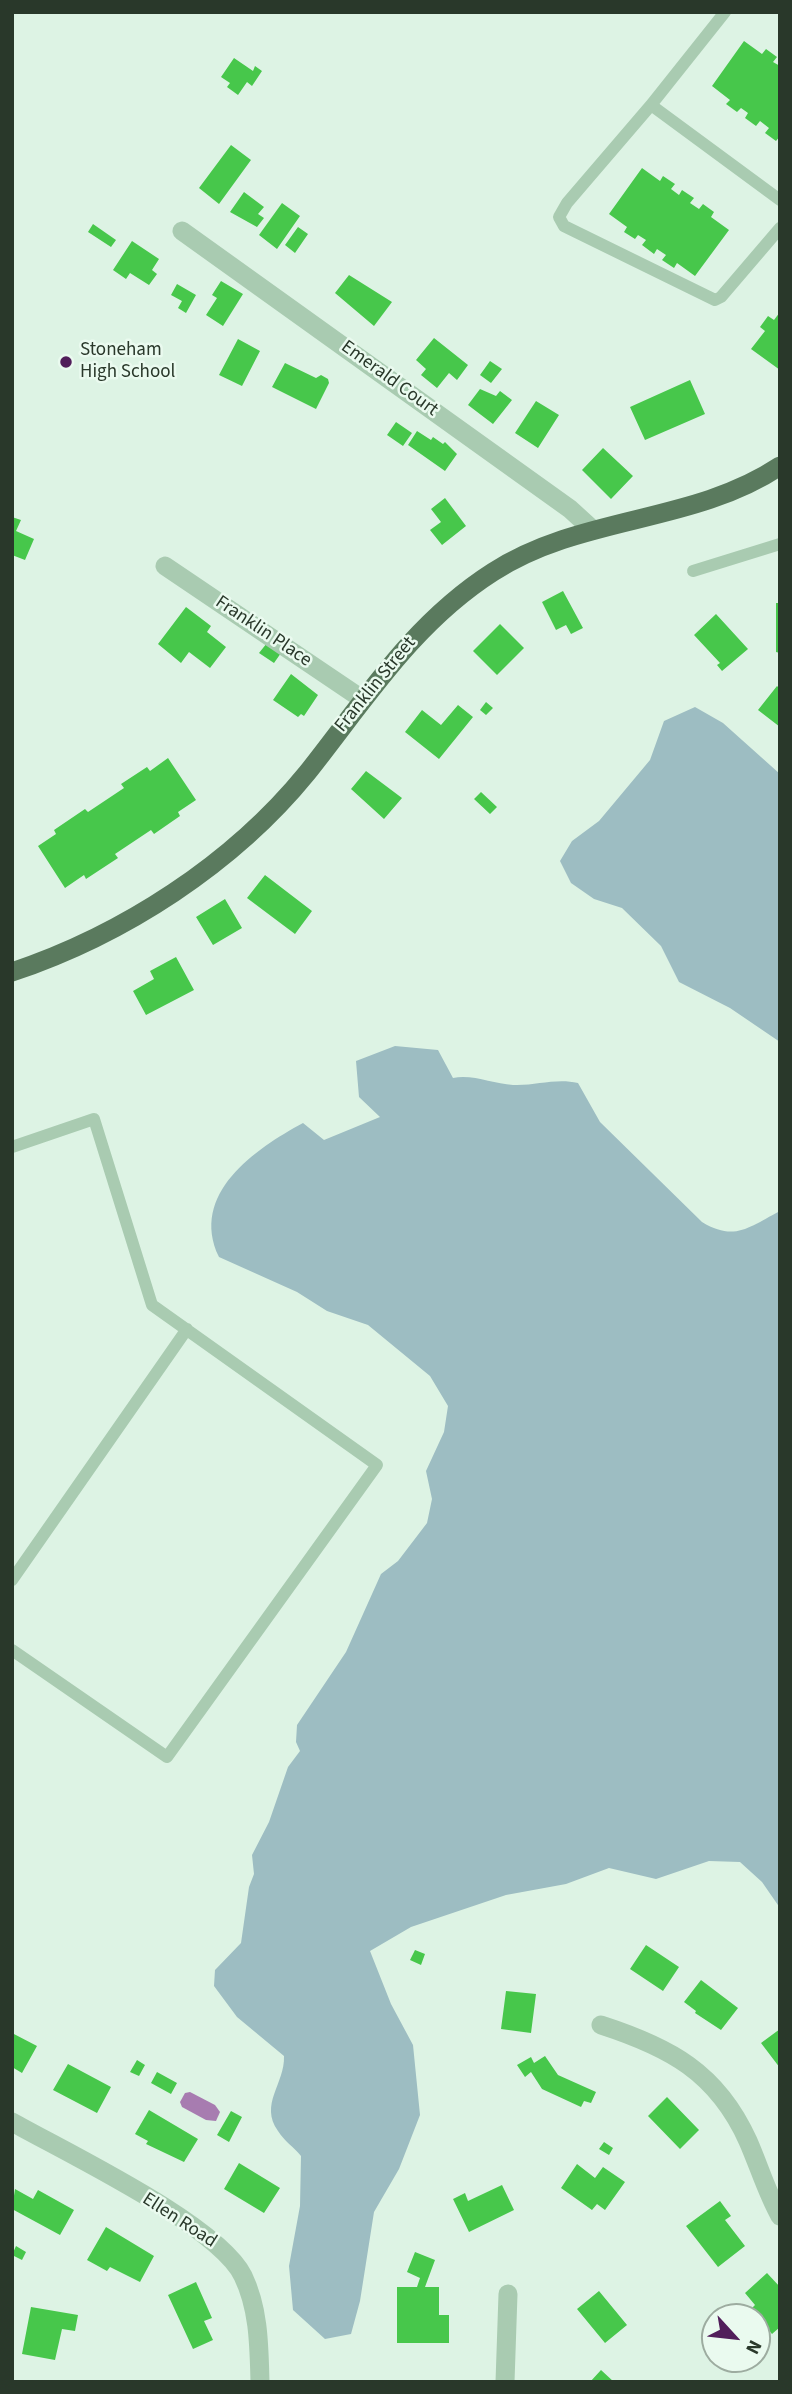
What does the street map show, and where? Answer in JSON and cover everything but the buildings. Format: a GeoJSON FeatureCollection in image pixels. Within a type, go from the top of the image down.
{"type":"FeatureCollection","features":[{"type":"Feature","properties":{"kind":"main road","name":"Franklin Street"},"geometry":{"type":"LineString","coordinates":[[12,972],[61,955],[96,938],[160,900],[217,859],[262,820],[306,774],[362,699],[413,638],[478,582],[544,547],[593,530],[726,495],[780,466]]}},
{"type":"Feature","properties":{"kind":"street","name":"Emerald Court"},"geometry":{"type":"LineString","coordinates":[[182,231],[574,511],[593,530]]}},
{"type":"Feature","properties":{"kind":"street","name":"Franklin Place"},"geometry":{"type":"LineString","coordinates":[[165,566],[362,699]]}},
{"type":"Feature","properties":{"kind":"street"},"geometry":{"type":"LineString","coordinates":[[601,2025],[656,2044],[680,2057],[704,2078],[738,2121],[780,2216]]}},
{"type":"Feature","properties":{"kind":"street","name":"Ellen Road"},"geometry":{"type":"LineString","coordinates":[[12,2122],[186,2221],[225,2251],[243,2276],[255,2314],[260,2382]]}},
{"type":"Feature","properties":{"kind":"street"},"geometry":{"type":"LineString","coordinates":[[505,2382],[508,2294]]}},
{"type":"Feature","properties":{"kind":"lane"},"geometry":{"type":"LineString","coordinates":[[725,12],[651,105],[567,202],[559,217],[564,226],[712,300],[719,299],[780,229]]}},
{"type":"Feature","properties":{"kind":"lane"},"geometry":{"type":"LineString","coordinates":[[651,105],[780,200]]}},
{"type":"Feature","properties":{"kind":"lane"},"geometry":{"type":"LineString","coordinates":[[693,571],[780,544]]}},
{"type":"Feature","properties":{"kind":"lane"},"geometry":{"type":"LineString","coordinates":[[12,1147],[94,1119],[152,1305],[377,1465],[167,1757],[12,1650]]}},
{"type":"Feature","properties":{"kind":"lane"},"geometry":{"type":"LineString","coordinates":[[12,1580],[187,1329]]}},
{"type":"Feature","properties":{"kind":"shaded area"},"geometry":{"type":"Polygon","coordinates":[[[695,707],[723,723],[780,774],[780,1042],[730,1008],[679,982],[661,946],[622,908],[594,899],[571,883],[560,861],[572,841],[599,821],[650,760],[664,721],[695,707]]]}},
{"type":"Feature","properties":{"kind":"shaded area"},"geometry":{"type":"Polygon","coordinates":[[[395,1046],[438,1050],[453,1078],[468,1077],[513,1085],[561,1081],[578,1083],[600,1122],[702,1222],[714,1228],[733,1232],[742,1230],[780,1211],[780,1908],[762,1882],[740,1862],[709,1861],[656,1879],[609,1868],[566,1884],[506,1895],[411,1927],[370,1951],[391,2004],[413,2045],[420,2115],[399,2169],[374,2212],[360,2301],[351,2334],[325,2339],[293,2310],[289,2266],[300,2206],[301,2156],[278,2131],[271,2112],[284,2056],[237,2017],[214,1986],[215,1970],[241,1943],[249,1887],[254,1874],[252,1855],[269,1822],[288,1767],[300,1751],[296,1742],[297,1725],[346,1652],[381,1574],[398,1561],[427,1523],[432,1499],[426,1471],[444,1432],[448,1406],[430,1376],[368,1325],[327,1311],[297,1292],[219,1257],[212,1234],[213,1213],[220,1194],[247,1160],[303,1123],[324,1140],[380,1117],[359,1097],[356,1061],[395,1046]]]}},
{"type":"Feature","properties":{"kind":"shaded area"},"geometry":{"type":"Polygon","coordinates":[[[190,2092],[215,2105],[220,2112],[216,2121],[206,2120],[182,2107],[180,2102],[185,2093],[190,2092]]]}},
{"type":"Feature","properties":{"kind":"place","name":"Stoneham High School"},"geometry":{"type":"Point","coordinates":[66,362]}}]}
